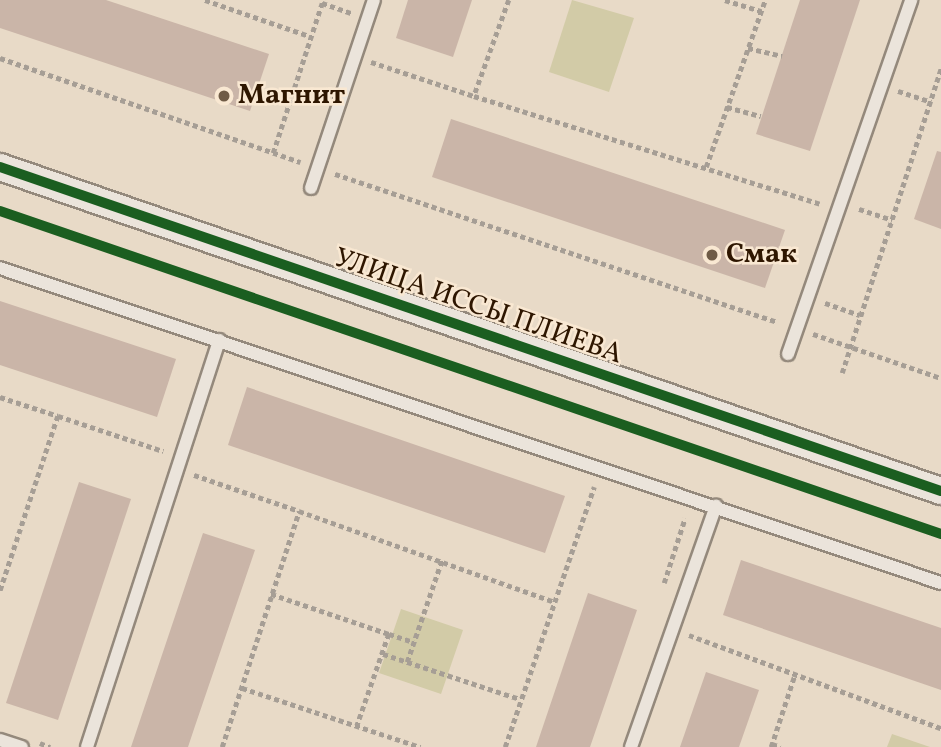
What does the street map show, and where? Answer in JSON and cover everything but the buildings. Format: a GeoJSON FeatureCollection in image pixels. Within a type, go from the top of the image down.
{"type":"FeatureCollection","features":[{"type":"Feature","properties":{"kind":"street","name":"УЛИЦА ИССЫ ПЛИЕВА"},"geometry":{"type":"LineString","coordinates":[[0,167],[941,491]]}},
{"type":"Feature","properties":{"kind":"lane"},"geometry":{"type":"LineString","coordinates":[[311,188],[374,0]]}},
{"type":"Feature","properties":{"kind":"lane"},"geometry":{"type":"LineString","coordinates":[[788,354],[800,329],[911,0]]}},
{"type":"Feature","properties":{"kind":"lane"},"geometry":{"type":"LineString","coordinates":[[0,268],[716,505],[941,583]]}},
{"type":"Feature","properties":{"kind":"lane"},"geometry":{"type":"LineString","coordinates":[[87,747],[219,340]]}},
{"type":"Feature","properties":{"kind":"lane"},"geometry":{"type":"LineString","coordinates":[[631,747],[716,505]]}},
{"type":"Feature","properties":{"kind":"lane"},"geometry":{"type":"LineString","coordinates":[[0,740],[22,747]]}},
{"type":"Feature","properties":{"kind":"path"},"geometry":{"type":"LineString","coordinates":[[205,0],[309,36]]}},
{"type":"Feature","properties":{"kind":"path"},"geometry":{"type":"LineString","coordinates":[[474,96],[509,0]]}},
{"type":"Feature","properties":{"kind":"path"},"geometry":{"type":"LineString","coordinates":[[725,0],[761,11]]}},
{"type":"Feature","properties":{"kind":"path"},"geometry":{"type":"LineString","coordinates":[[706,167],[765,0]]}},
{"type":"Feature","properties":{"kind":"path"},"geometry":{"type":"LineString","coordinates":[[272,153],[309,36],[323,2],[368,19]]}},
{"type":"Feature","properties":{"kind":"path"},"geometry":{"type":"LineString","coordinates":[[748,48],[782,56]]}},
{"type":"Feature","properties":{"kind":"path"},"geometry":{"type":"LineString","coordinates":[[0,58],[272,153],[941,378]]}},
{"type":"Feature","properties":{"kind":"path"},"geometry":{"type":"LineString","coordinates":[[366,60],[820,204]]}},
{"type":"Feature","properties":{"kind":"path"},"geometry":{"type":"LineString","coordinates":[[842,373],[941,69]]}},
{"type":"Feature","properties":{"kind":"path"},"geometry":{"type":"LineString","coordinates":[[883,86],[931,102]]}},
{"type":"Feature","properties":{"kind":"path"},"geometry":{"type":"LineString","coordinates":[[727,107],[761,116]]}},
{"type":"Feature","properties":{"kind":"path"},"geometry":{"type":"LineString","coordinates":[[843,204],[892,220]]}},
{"type":"Feature","properties":{"kind":"path"},"geometry":{"type":"LineString","coordinates":[[0,397],[58,416],[299,510],[555,602]]}},
{"type":"Feature","properties":{"kind":"path"},"geometry":{"type":"LineString","coordinates":[[0,591],[58,416]]}},
{"type":"Feature","properties":{"kind":"path"},"geometry":{"type":"LineString","coordinates":[[505,747],[594,486]]}},
{"type":"Feature","properties":{"kind":"path"},"geometry":{"type":"LineString","coordinates":[[222,747],[299,510]]}},
{"type":"Feature","properties":{"kind":"path"},"geometry":{"type":"LineString","coordinates":[[407,662],[442,560]]}},
{"type":"Feature","properties":{"kind":"path"},"geometry":{"type":"LineString","coordinates":[[271,594],[414,642]]}},
{"type":"Feature","properties":{"kind":"path"},"geometry":{"type":"LineString","coordinates":[[673,630],[794,677],[941,728]]}},
{"type":"Feature","properties":{"kind":"path"},"geometry":{"type":"LineString","coordinates":[[358,726],[389,634]]}},
{"type":"Feature","properties":{"kind":"path"},"geometry":{"type":"LineString","coordinates":[[383,654],[520,699]]}},
{"type":"Feature","properties":{"kind":"path"},"geometry":{"type":"LineString","coordinates":[[781,747],[771,746],[794,677]]}},
{"type":"Feature","properties":{"kind":"path"},"geometry":{"type":"LineString","coordinates":[[242,688],[420,747]]}},
{"type":"Feature","properties":{"kind":"shaded area"},"geometry":{"type":"Polygon","coordinates":[[[572,0],[634,18],[609,92],[549,72],[572,0]]]}},
{"type":"Feature","properties":{"kind":"shaded area"},"geometry":{"type":"Polygon","coordinates":[[[401,609],[463,630],[441,694],[379,673],[401,609]]]}},
{"type":"Feature","properties":{"kind":"shaded area"},"geometry":{"type":"Polygon","coordinates":[[[892,734],[930,747],[887,747],[892,734]]]}},
{"type":"Feature","properties":{"kind":"cycle path"},"geometry":{"type":"LineString","coordinates":[[0,167],[941,491]]}},
{"type":"Feature","properties":{"kind":"cycle path"},"geometry":{"type":"LineString","coordinates":[[0,211],[941,534]]}},
{"type":"Feature","properties":{"kind":"place","name":"Магнит"},"geometry":{"type":"Point","coordinates":[224,96]}},
{"type":"Feature","properties":{"kind":"place","name":"Смак"},"geometry":{"type":"Point","coordinates":[712,255]}}]}
